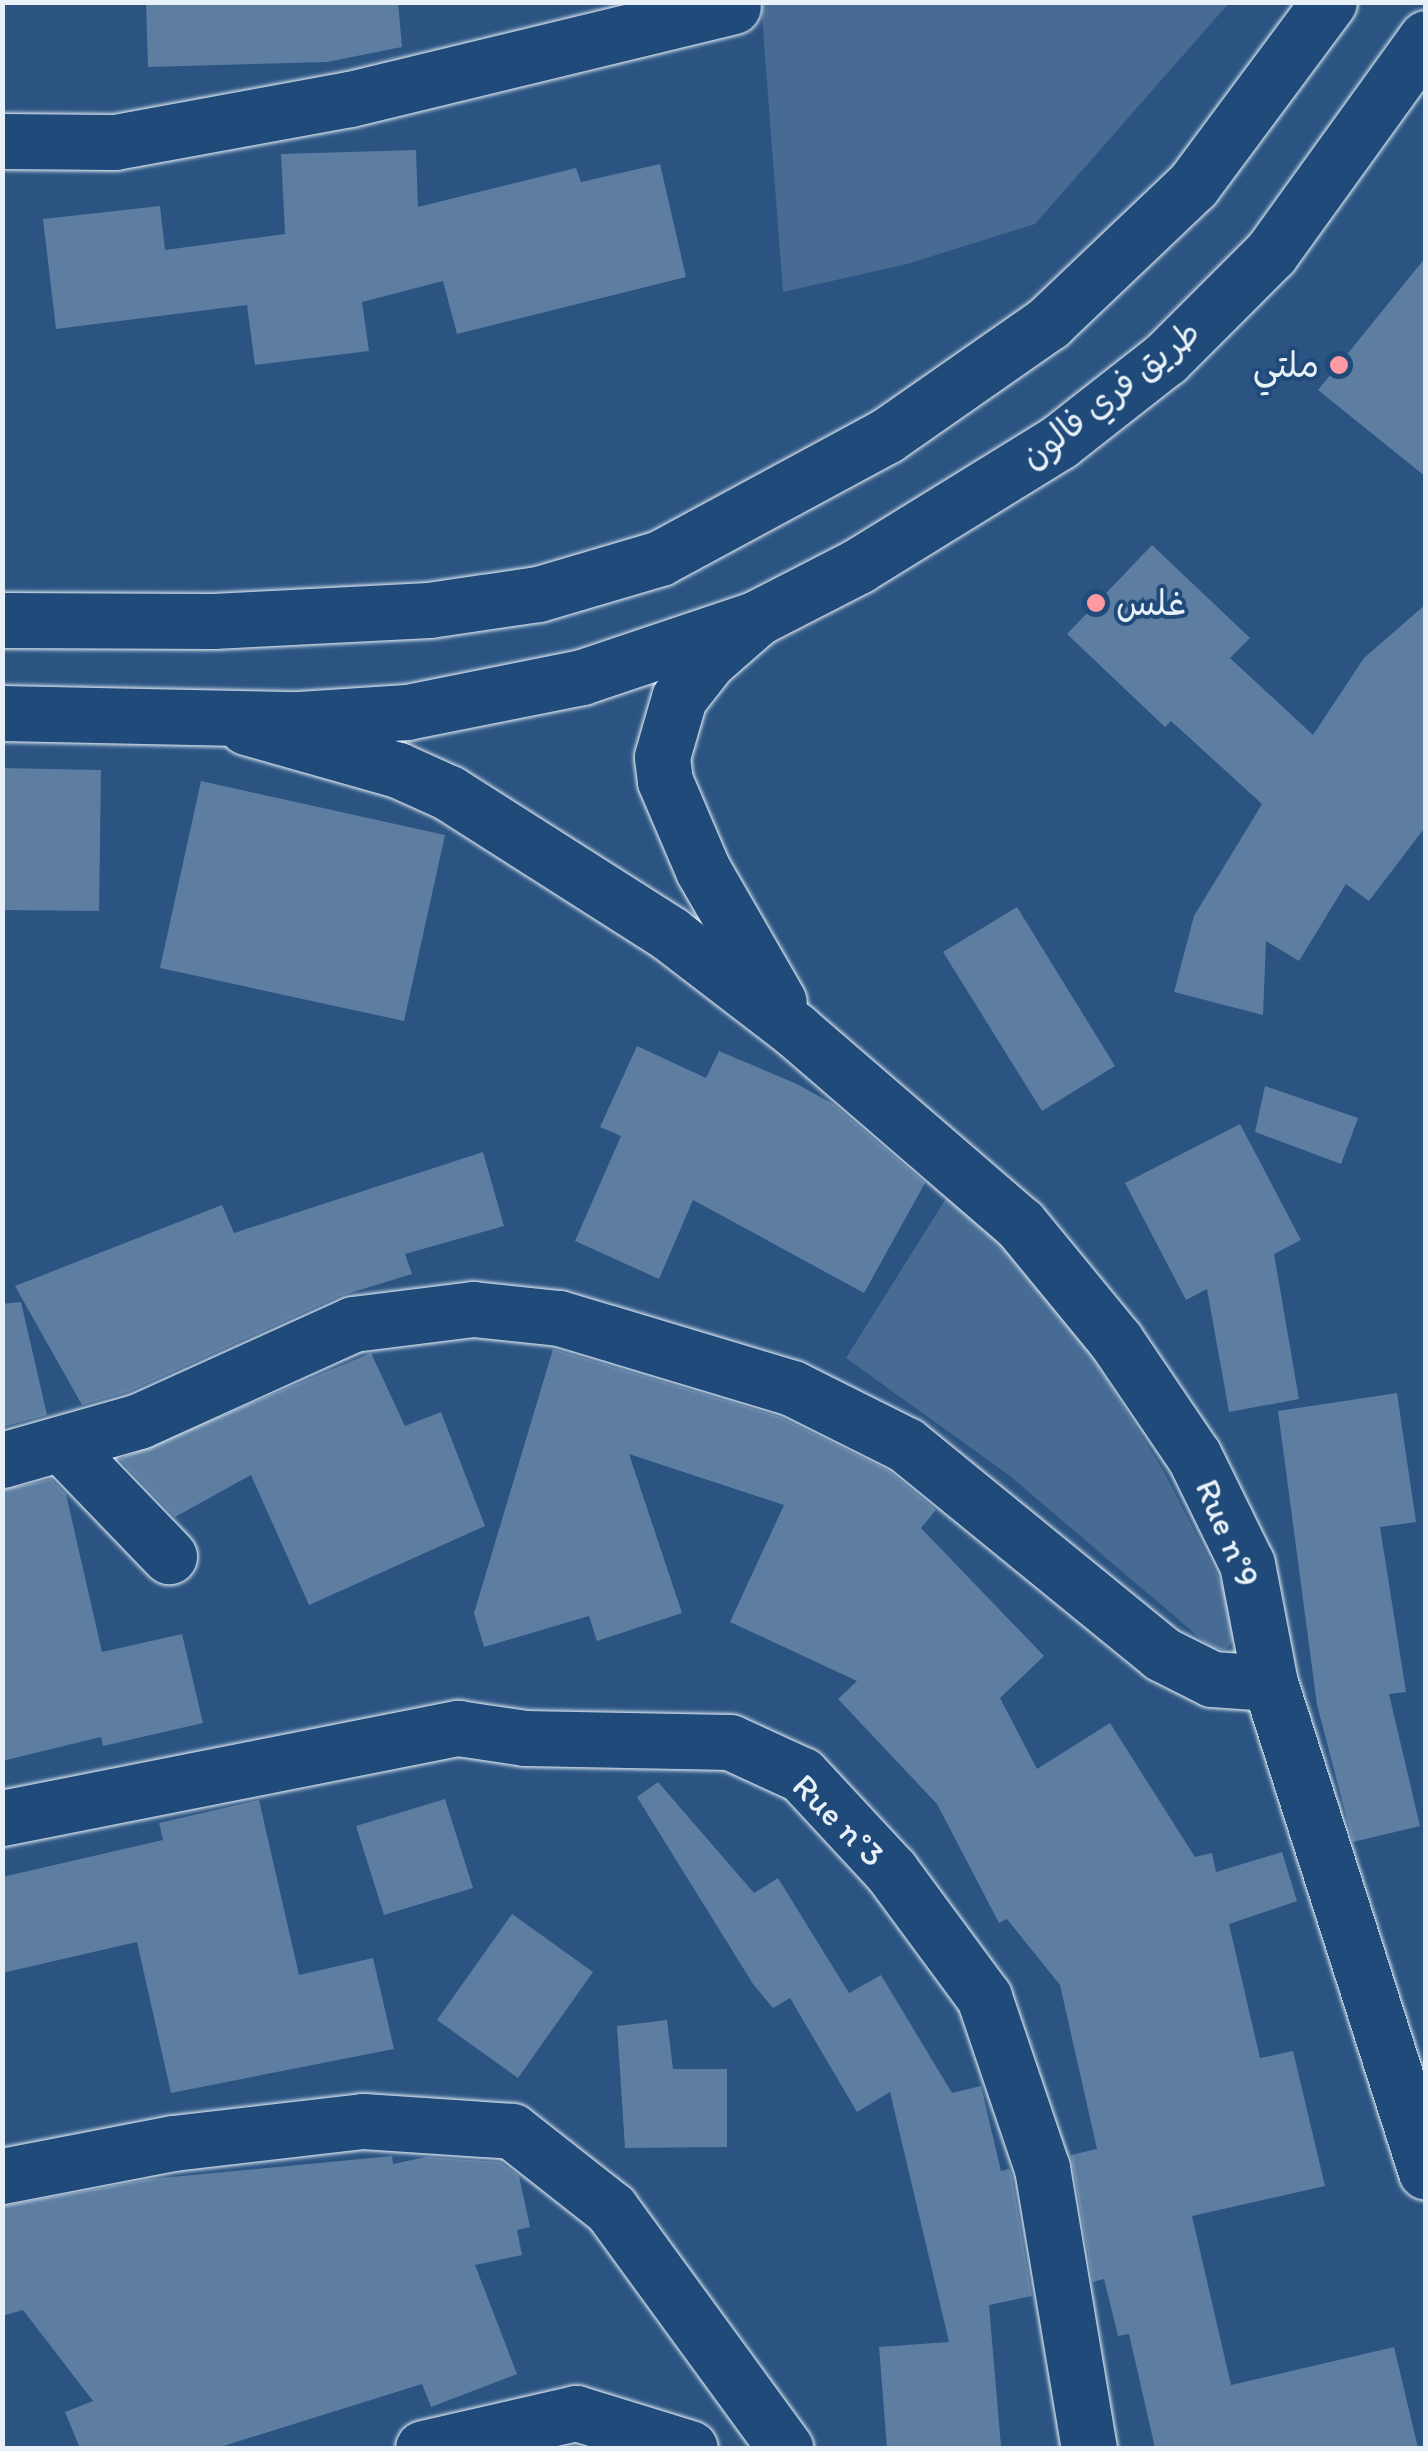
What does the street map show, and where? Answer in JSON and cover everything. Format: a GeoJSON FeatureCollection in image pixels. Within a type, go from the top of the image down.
{"type":"FeatureCollection","features":[{"type":"Feature","properties":{"kind":"main road"},"geometry":{"type":"LineString","coordinates":[[2,620],[213,621],[429,610],[538,594],[660,558],[886,436],[1048,323],[1194,185],[1329,2]]}},
{"type":"Feature","properties":{"kind":"main road"},"geometry":{"type":"LineString","coordinates":[[2,141],[115,142],[311,106],[733,6]]}},
{"type":"Feature","properties":{"kind":"main road","name":"طريق فري فالون"},"geometry":{"type":"LineString","coordinates":[[757,618],[858,566],[1059,442],[1165,360],[1271,253],[1426,38]]}},
{"type":"Feature","properties":{"kind":"main road"},"geometry":{"type":"LineString","coordinates":[[2,713],[299,720],[488,698],[582,677],[757,618]]}},
{"type":"Feature","properties":{"kind":"main road"},"geometry":{"type":"LineString","coordinates":[[757,618],[708,661],[678,698],[662,757],[664,781],[702,870],[796,1030]]}},
{"type":"Feature","properties":{"kind":"main road"},"geometry":{"type":"LineString","coordinates":[[208,718],[337,750],[449,792],[616,896],[796,1030]]}},
{"type":"Feature","properties":{"kind":"main road","name":"Rue n°9"},"geometry":{"type":"LineString","coordinates":[[796,1030],[1020,1224],[1116,1341],[1228,1516],[1261,1614],[1270,1683],[1426,2172]]}},
{"type":"Feature","properties":{"kind":"main road"},"geometry":{"type":"LineString","coordinates":[[2,1460],[63,1446],[139,1421],[352,1324],[472,1308],[559,1318],[792,1388],[906,1445],[1162,1654],[1212,1679],[1270,1683]]}},
{"type":"Feature","properties":{"kind":"main road"},"geometry":{"type":"LineString","coordinates":[[63,1446],[169,1556]]}},
{"type":"Feature","properties":{"kind":"main road","name":"Rue n°3"},"geometry":{"type":"LineString","coordinates":[[2,1818],[458,1728],[525,1738],[730,1742],[802,1775],[891,1870],[984,1997],[1042,2168],[1088,2448]]}},
{"type":"Feature","properties":{"kind":"main road"},"geometry":{"type":"LineString","coordinates":[[2,2176],[173,2143],[364,2121],[512,2132],[611,2210],[785,2448]]}},
{"type":"Feature","properties":{"kind":"main road"},"geometry":{"type":"LineString","coordinates":[[423,2448],[576,2414],[690,2448]]}},
{"type":"Feature","properties":{"kind":"shaded area"},"geometry":{"type":"Polygon","coordinates":[[[761,2],[1229,3],[1035,224],[907,264],[783,292],[761,2]]]}},
{"type":"Feature","properties":{"kind":"shaded area"},"geometry":{"type":"Polygon","coordinates":[[[962,1173],[1070,1321],[1164,1472],[1243,1625],[1227,1649],[1213,1649],[1010,1476],[846,1358],[962,1173]]]}},
{"type":"Feature","properties":{"kind":"building"},"geometry":{"type":"Polygon","coordinates":[[[146,2],[398,2],[402,47],[327,62],[148,67],[146,2]]]}},
{"type":"Feature","properties":{"kind":"building"},"geometry":{"type":"Polygon","coordinates":[[[416,150],[418,207],[576,168],[581,182],[660,164],[686,277],[457,334],[443,281],[362,302],[369,351],[255,365],[247,305],[56,329],[43,219],[160,206],[165,250],[285,234],[281,154],[416,150]]]}},
{"type":"Feature","properties":{"kind":"building"},"geometry":{"type":"Polygon","coordinates":[[[1426,257],[1426,477],[1318,390],[1426,257]]]}},
{"type":"Feature","properties":{"kind":"building"},"geometry":{"type":"Polygon","coordinates":[[[1152,545],[1250,638],[1230,658],[1313,735],[1364,658],[1426,604],[1426,826],[1369,901],[1346,884],[1299,961],[1266,941],[1263,1015],[1174,992],[1194,916],[1262,804],[1171,721],[1165,727],[1067,634],[1152,545]]]}},
{"type":"Feature","properties":{"kind":"building"},"geometry":{"type":"Polygon","coordinates":[[[2,768],[101,770],[99,911],[2,910],[2,768]]]}},
{"type":"Feature","properties":{"kind":"building"},"geometry":{"type":"Polygon","coordinates":[[[201,781],[445,835],[404,1021],[160,968],[201,781]]]}},
{"type":"Feature","properties":{"kind":"building"},"geometry":{"type":"Polygon","coordinates":[[[1017,907],[1115,1066],[1042,1111],[943,952],[1017,907]]]}},
{"type":"Feature","properties":{"kind":"building"},"geometry":{"type":"Polygon","coordinates":[[[637,1046],[706,1078],[719,1051],[797,1084],[833,1104],[925,1183],[864,1293],[693,1200],[659,1279],[575,1241],[621,1136],[600,1127],[637,1046]]]}},
{"type":"Feature","properties":{"kind":"building"},"geometry":{"type":"Polygon","coordinates":[[[1265,1086],[1358,1118],[1341,1164],[1255,1132],[1265,1086]]]}},
{"type":"Feature","properties":{"kind":"building"},"geometry":{"type":"Polygon","coordinates":[[[1240,1124],[1301,1240],[1274,1254],[1299,1399],[1229,1412],[1207,1289],[1186,1300],[1125,1183],[1240,1124]]]}},
{"type":"Feature","properties":{"kind":"building"},"geometry":{"type":"Polygon","coordinates":[[[483,1152],[504,1226],[405,1254],[412,1274],[340,1296],[128,1392],[82,1405],[15,1286],[222,1205],[234,1233],[483,1152]]]}},
{"type":"Feature","properties":{"kind":"building"},"geometry":{"type":"Polygon","coordinates":[[[21,1302],[47,1415],[2,1427],[2,1304],[21,1302]]]}},
{"type":"Feature","properties":{"kind":"building"},"geometry":{"type":"Polygon","coordinates":[[[553,1349],[780,1417],[889,1471],[936,1510],[921,1528],[1044,1656],[1000,1698],[1037,1769],[1110,1723],[1195,1857],[1212,1853],[1216,1872],[1282,1852],[1297,1901],[1229,1924],[1260,2058],[1293,2051],[1325,2186],[1192,2216],[1231,2385],[1394,2347],[1418,2448],[1155,2448],[1129,2334],[1118,2336],[1104,2279],[1093,2282],[1071,2155],[1097,2149],[1060,1985],[1007,1919],[999,1923],[937,1804],[838,1699],[857,1681],[730,1622],[784,1505],[629,1454],[682,1613],[597,1641],[589,1616],[484,1647],[474,1613],[553,1349]]]}},
{"type":"Feature","properties":{"kind":"building"},"geometry":{"type":"Polygon","coordinates":[[[371,1353],[405,1426],[441,1412],[485,1526],[309,1605],[251,1475],[175,1517],[119,1459],[371,1353]]]}},
{"type":"Feature","properties":{"kind":"building"},"geometry":{"type":"Polygon","coordinates":[[[1397,1393],[1416,1522],[1380,1527],[1406,1692],[1389,1694],[1420,1826],[1353,1842],[1317,1705],[1278,1411],[1397,1393]]]}},
{"type":"Feature","properties":{"kind":"building"},"geometry":{"type":"Polygon","coordinates":[[[51,1479],[66,1494],[102,1652],[182,1634],[203,1723],[103,1746],[101,1737],[2,1761],[2,1490],[51,1479]]]}},
{"type":"Feature","properties":{"kind":"building"},"geometry":{"type":"Polygon","coordinates":[[[658,1782],[754,1893],[778,1878],[849,1993],[881,1975],[952,2093],[981,2086],[1001,2171],[1009,2169],[1012,2176],[1032,2296],[989,2305],[1001,2446],[887,2448],[879,2347],[949,2342],[890,2092],[857,2112],[790,1998],[773,2008],[753,1984],[637,1797],[658,1782]]]}},
{"type":"Feature","properties":{"kind":"building"},"geometry":{"type":"Polygon","coordinates":[[[445,1799],[473,1888],[384,1915],[356,1826],[445,1799]]]}},
{"type":"Feature","properties":{"kind":"building"},"geometry":{"type":"Polygon","coordinates":[[[259,1800],[299,1975],[373,1958],[394,2049],[171,2093],[137,1942],[2,1973],[2,1877],[163,1840],[159,1823],[259,1800]]]}},
{"type":"Feature","properties":{"kind":"building"},"geometry":{"type":"Polygon","coordinates":[[[512,1914],[593,1972],[518,2078],[437,2020],[512,1914]]]}},
{"type":"Feature","properties":{"kind":"building"},"geometry":{"type":"Polygon","coordinates":[[[667,2020],[673,2069],[727,2069],[727,2147],[625,2148],[617,2026],[667,2020]]]}},
{"type":"Feature","properties":{"kind":"building"},"geometry":{"type":"Polygon","coordinates":[[[392,2156],[393,2164],[426,2157],[500,2162],[519,2176],[530,2227],[517,2230],[522,2255],[475,2265],[517,2374],[431,2407],[422,2384],[217,2448],[80,2448],[65,2412],[93,2401],[23,2310],[2,2316],[2,2206],[151,2179],[392,2156]]]}},
{"type":"Feature","properties":{"kind":"place","name":"ملتي"},"geometry":{"type":"Point","coordinates":[1339,365]}},
{"type":"Feature","properties":{"kind":"place","name":"غلس"},"geometry":{"type":"Point","coordinates":[1096,603]}}]}
